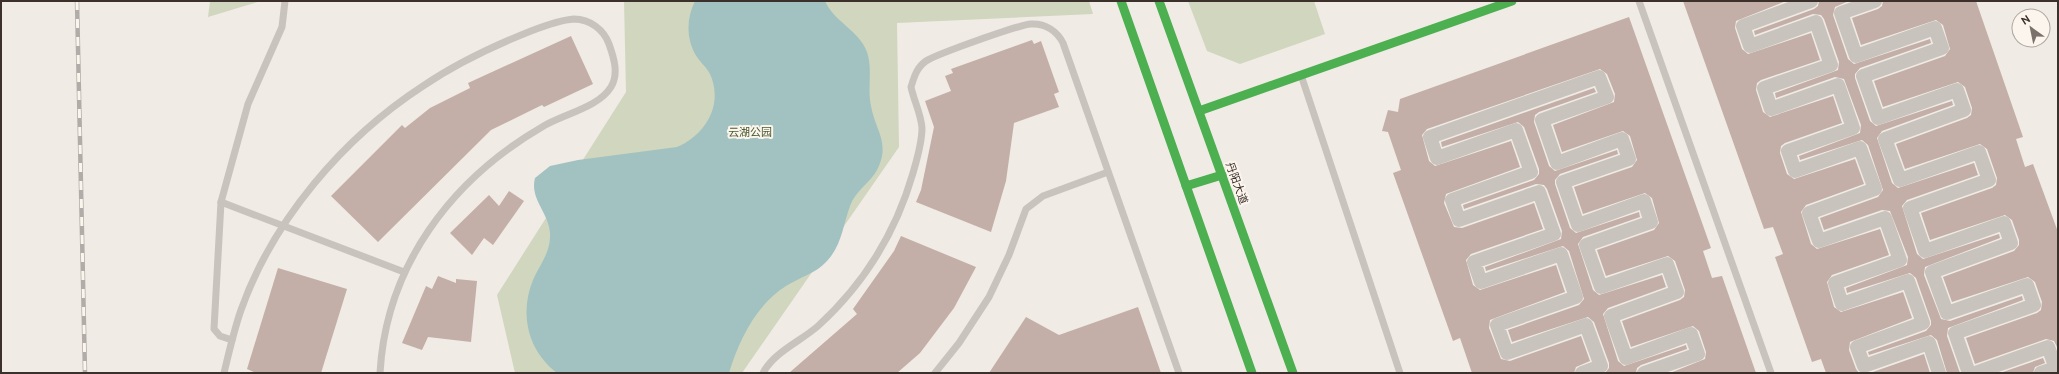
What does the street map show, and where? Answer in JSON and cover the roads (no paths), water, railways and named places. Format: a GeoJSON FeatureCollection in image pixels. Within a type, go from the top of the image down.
{"type":"FeatureCollection","features":[{"type":"Feature","properties":{"kind":"main road"},"geometry":{"type":"LineString","coordinates":[[1121,1],[1252,373]]}},
{"type":"Feature","properties":{"kind":"main road","name":"丹阳大道"},"geometry":{"type":"LineString","coordinates":[[1159,1],[1293,373]]}},
{"type":"Feature","properties":{"kind":"main road"},"geometry":{"type":"LineString","coordinates":[[1199,111],[1512,1]]}},
{"type":"Feature","properties":{"kind":"main road"},"geometry":{"type":"LineString","coordinates":[[1186,186],[1222,175]]}},
{"type":"Feature","properties":{"kind":"street"},"geometry":{"type":"LineString","coordinates":[[1811,1],[1743,26],[1750,46],[1816,22],[1831,65],[1764,88],[1771,109],[1838,85],[1853,128],[1788,151],[1795,171],[1860,148],[1875,190],[1809,213],[1819,241],[1885,218],[1900,260],[1835,283],[1842,304],[1908,281],[1923,323],[1857,347],[1864,366],[1928,343],[1939,373]]}},
{"type":"Feature","properties":{"kind":"street"},"geometry":{"type":"LineString","coordinates":[[1875,1],[1841,13],[1856,56],[1934,28],[1942,48],[1863,76],[1878,118],[1957,90],[1964,110],[1885,139],[1900,180],[1979,152],[1989,180],[1910,208],[1925,251],[2004,223],[2011,243],[1932,272],[1947,313],[2027,285],[2034,305],[1955,333],[1969,373]]}},
{"type":"Feature","properties":{"kind":"street"},"geometry":{"type":"LineString","coordinates":[[1582,373],[1601,366],[1586,325],[1507,353],[1497,325],[1576,297],[1561,254],[1482,282],[1474,262],[1554,234],[1539,192],[1459,220],[1452,200],[1531,172],[1516,130],[1438,158],[1430,137],[1599,77],[1607,97],[1542,120],[1557,162],[1622,139],[1629,159],[1563,182],[1578,225],[1644,201],[1651,222],[1586,245],[1601,287],[1667,264],[1677,292],[1611,316],[1626,358],[1691,334],[1698,354],[1644,373]]}},
{"type":"Feature","properties":{"kind":"street"},"geometry":{"type":"LineString","coordinates":[[1975,373],[2048,347],[2056,368],[2041,373]]}},
{"type":"Feature","properties":{"kind":"lane"},"geometry":{"type":"LineString","coordinates":[[232,340],[220,336],[214,330],[221,202],[248,104],[282,27],[285,1]]}},
{"type":"Feature","properties":{"kind":"lane"},"geometry":{"type":"LineString","coordinates":[[1639,1],[1771,373]]}},
{"type":"Feature","properties":{"kind":"lane"},"geometry":{"type":"LineString","coordinates":[[224,373],[232,340],[250,289],[268,252],[306,195],[352,143],[399,102],[438,76],[480,53],[542,27],[573,19],[587,21],[600,29],[608,41],[615,65],[615,78],[610,89],[594,103],[549,122],[528,134],[493,159],[439,215],[404,272],[398,286],[386,326],[380,373]]}},
{"type":"Feature","properties":{"kind":"lane"},"geometry":{"type":"LineString","coordinates":[[764,373],[772,360],[801,340],[834,311],[861,278],[884,244],[904,204],[921,139],[921,121],[911,87],[917,72],[926,61],[1022,26],[1036,24],[1049,28],[1060,36],[1179,373]]}},
{"type":"Feature","properties":{"kind":"lane"},"geometry":{"type":"LineString","coordinates":[[1301,75],[1400,373]]}},
{"type":"Feature","properties":{"kind":"lane"},"geometry":{"type":"LineString","coordinates":[[935,373],[963,337],[989,297],[1011,250],[1026,209],[1043,196],[1108,172]]}},
{"type":"Feature","properties":{"kind":"lane"},"geometry":{"type":"LineString","coordinates":[[221,202],[404,272]]}},
{"type":"Feature","properties":{"kind":"water","name":"云湖公园"},"geometry":{"type":"Polygon","coordinates":[[[695,1],[825,1],[834,15],[853,32],[863,44],[867,52],[870,66],[870,99],[873,115],[881,137],[883,152],[881,160],[874,175],[852,201],[842,235],[832,255],[818,269],[791,283],[775,294],[757,313],[738,348],[729,373],[557,373],[539,354],[533,343],[527,319],[529,293],[533,280],[548,250],[550,238],[548,222],[535,193],[535,178],[550,166],[578,160],[677,147],[696,135],[709,118],[715,97],[714,86],[710,74],[693,50],[689,37],[688,29],[690,15],[695,1]]]}},
{"type":"Feature","properties":{"kind":"railway"},"geometry":{"type":"LineString","coordinates":[[77,1],[85,373]]}}]}
